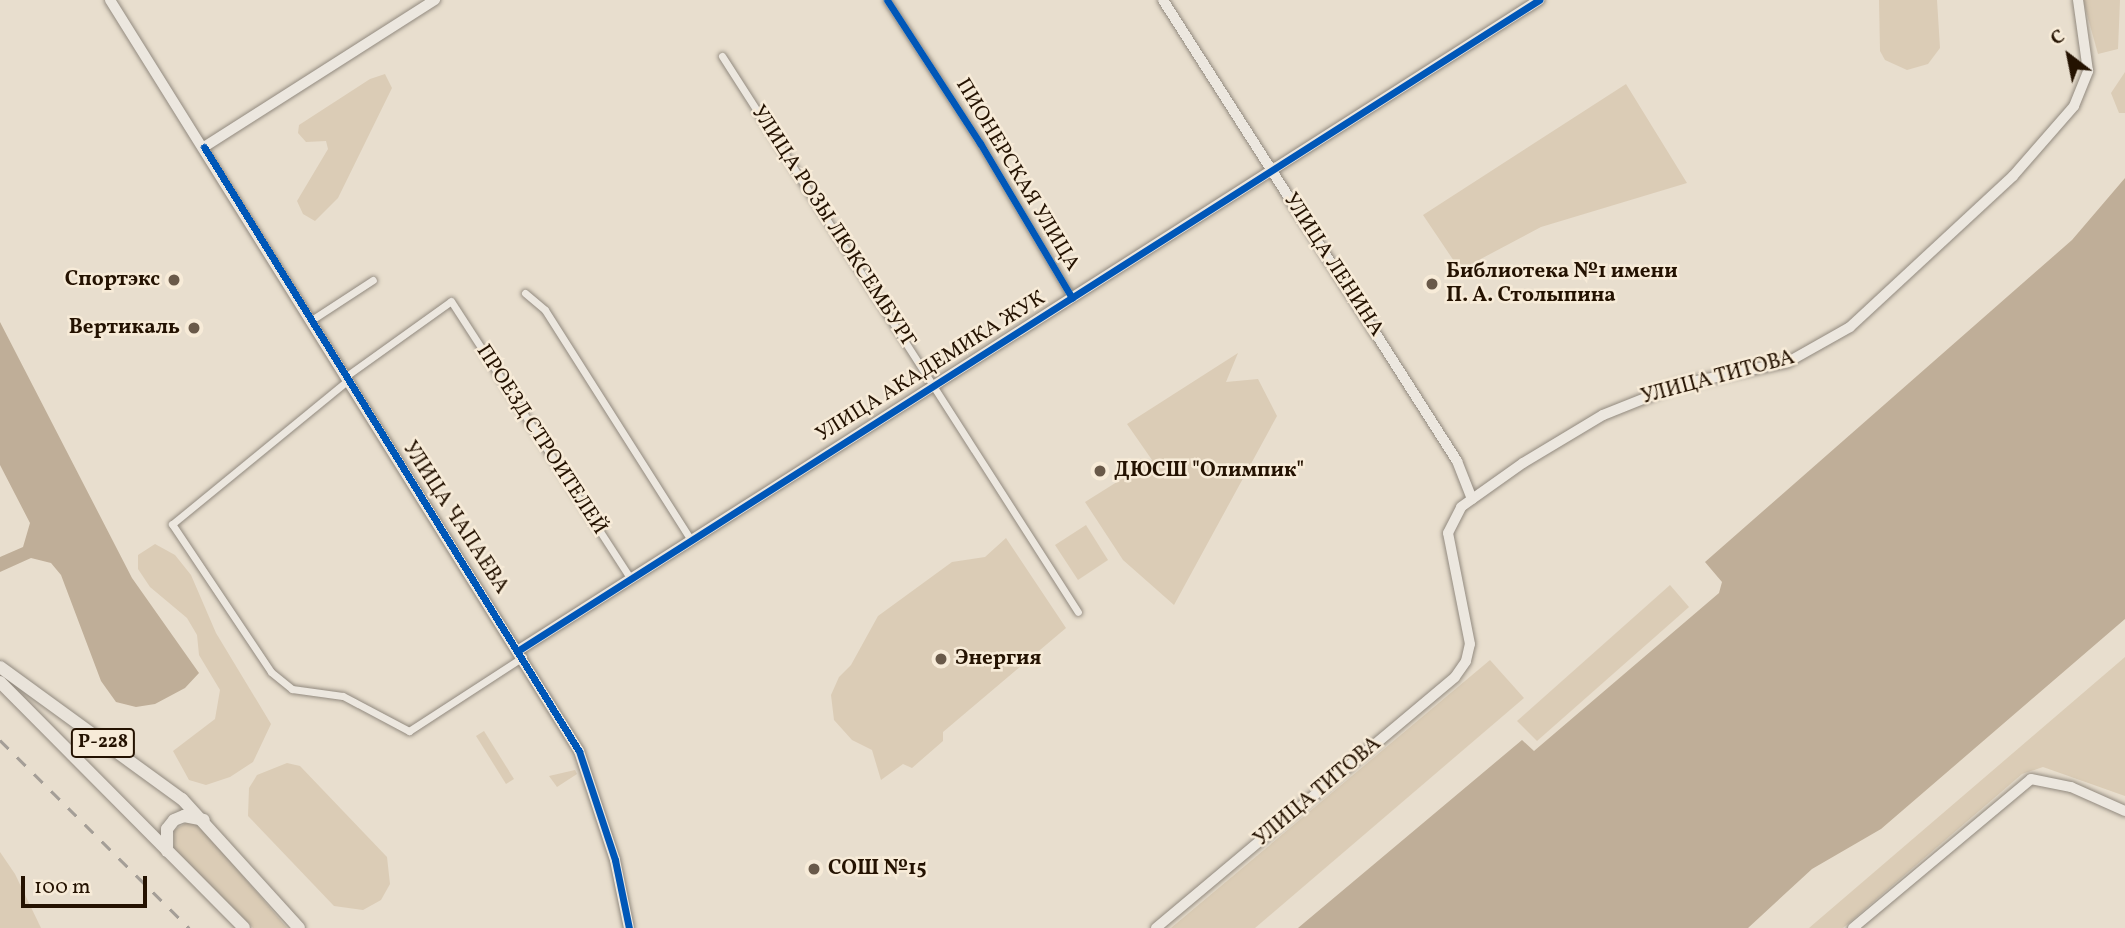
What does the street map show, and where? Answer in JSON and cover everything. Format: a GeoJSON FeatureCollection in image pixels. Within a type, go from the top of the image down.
{"type":"FeatureCollection","features":[{"type":"Feature","properties":{"kind":"highway","name":"Р-228"},"geometry":{"type":"LineString","coordinates":[[0,667],[205,820],[299,928]]}},
{"type":"Feature","properties":{"kind":"highway","name":"Р-228"},"geometry":{"type":"LineString","coordinates":[[0,682],[244,928]]}},
{"type":"Feature","properties":{"kind":"highway"},"geometry":{"type":"LineString","coordinates":[[167,851],[167,829],[174,820],[184,816],[205,820]]}},
{"type":"Feature","properties":{"kind":"main road","name":"УЛИЦА ЧАПАЕВА"},"geometry":{"type":"LineString","coordinates":[[110,0],[346,379],[521,653],[593,780],[629,928]]}},
{"type":"Feature","properties":{"kind":"main road"},"geometry":{"type":"LineString","coordinates":[[204,147],[435,0]]}},
{"type":"Feature","properties":{"kind":"main road","name":"УЛИЦА ЛЕНИНА"},"geometry":{"type":"LineString","coordinates":[[1163,0],[1457,461],[1472,499]]}},
{"type":"Feature","properties":{"kind":"main road","name":"УЛИЦА АКАДЕМИКА ЖУК"},"geometry":{"type":"LineString","coordinates":[[521,653],[691,540],[1539,0]]}},
{"type":"Feature","properties":{"kind":"main road","name":"УЛИЦА ТИТОВА"},"geometry":{"type":"LineString","coordinates":[[1156,928],[1455,677],[1466,661],[1470,644],[1448,533],[1453,516],[1472,499],[1559,440],[1642,397],[1704,378],[1788,362],[1850,327],[1912,274],[2012,176],[2074,106],[2088,71],[2078,0]]}},
{"type":"Feature","properties":{"kind":"main road"},"geometry":{"type":"LineString","coordinates":[[1853,928],[2031,779],[2071,787],[2125,811]]}},
{"type":"Feature","properties":{"kind":"street","name":"ПИОНЕРСКАЯ УЛИЦА"},"geometry":{"type":"LineString","coordinates":[[887,0],[980,144],[1072,298]]}},
{"type":"Feature","properties":{"kind":"street","name":"УЛИЦА РОЗЫ ЛЮКСЕМБУРГ"},"geometry":{"type":"LineString","coordinates":[[722,56],[936,384],[1079,612]]}},
{"type":"Feature","properties":{"kind":"street"},"geometry":{"type":"LineString","coordinates":[[310,321],[373,280]]}},
{"type":"Feature","properties":{"kind":"street"},"geometry":{"type":"LineString","coordinates":[[525,293],[545,310],[691,540]]}},
{"type":"Feature","properties":{"kind":"street","name":"ПРОЕЗД СТРОИТЕЛЕЙ"},"geometry":{"type":"LineString","coordinates":[[346,379],[452,301],[631,579]]}},
{"type":"Feature","properties":{"kind":"street"},"geometry":{"type":"LineString","coordinates":[[346,379],[172,524],[281,682],[292,689],[343,696],[409,731],[521,653]]}},
{"type":"Feature","properties":{"kind":"shaded area"},"geometry":{"type":"Polygon","coordinates":[[[1879,0],[1937,0],[1940,48],[1928,64],[1907,70],[1885,60],[1880,51],[1879,0]]]}},
{"type":"Feature","properties":{"kind":"shaded area"},"geometry":{"type":"Polygon","coordinates":[[[2083,0],[2120,0],[2118,49],[2098,54],[2083,0]]]}},
{"type":"Feature","properties":{"kind":"shaded area"},"geometry":{"type":"Polygon","coordinates":[[[2125,72],[2125,113],[2119,113],[2111,93],[2125,72]]]}},
{"type":"Feature","properties":{"kind":"shaded area"},"geometry":{"type":"Polygon","coordinates":[[[385,74],[392,88],[338,198],[315,221],[303,214],[297,201],[328,149],[326,141],[306,142],[298,133],[299,125],[370,79],[385,74]]]}},
{"type":"Feature","properties":{"kind":"shaded area"},"geometry":{"type":"Polygon","coordinates":[[[1626,84],[1687,183],[1541,227],[1460,270],[1423,215],[1626,84]]]}},
{"type":"Feature","properties":{"kind":"shaded area"},"geometry":{"type":"Polygon","coordinates":[[[2125,178],[2125,619],[1881,829],[1812,869],[1748,928],[1298,928],[1522,740],[1534,751],[1719,593],[1722,582],[1705,562],[2072,240],[2125,178]]]}},
{"type":"Feature","properties":{"kind":"shaded area"},"geometry":{"type":"Polygon","coordinates":[[[0,322],[132,578],[199,673],[185,688],[155,704],[136,707],[116,702],[101,681],[61,575],[51,563],[31,558],[0,572],[0,557],[23,547],[30,523],[0,465],[0,322]]]}},
{"type":"Feature","properties":{"kind":"shaded area"},"geometry":{"type":"Polygon","coordinates":[[[1238,353],[1226,382],[1258,379],[1277,416],[1174,605],[1123,560],[1085,502],[1152,460],[1127,424],[1238,353]]]}},
{"type":"Feature","properties":{"kind":"shaded area"},"geometry":{"type":"Polygon","coordinates":[[[1086,525],[1108,560],[1078,580],[1055,545],[1086,525]]]}},
{"type":"Feature","properties":{"kind":"shaded area","name":"Энергия"},"geometry":{"type":"Polygon","coordinates":[[[1006,538],[1066,628],[943,732],[943,741],[912,768],[903,764],[881,780],[872,750],[852,740],[834,720],[831,695],[839,677],[851,665],[878,616],[952,562],[985,557],[1006,538]]]}},
{"type":"Feature","properties":{"kind":"shaded area"},"geometry":{"type":"Polygon","coordinates":[[[155,544],[175,555],[191,575],[216,633],[271,724],[253,762],[230,777],[206,785],[189,780],[173,751],[215,719],[220,690],[199,655],[197,635],[187,618],[150,587],[138,569],[138,555],[155,544]]]}},
{"type":"Feature","properties":{"kind":"shaded area"},"geometry":{"type":"Polygon","coordinates":[[[1670,585],[1689,607],[1537,741],[1517,721],[1670,585]]]}},
{"type":"Feature","properties":{"kind":"shaded area"},"geometry":{"type":"Polygon","coordinates":[[[2125,657],[2125,796],[2043,767],[2022,774],[1843,928],[1809,928],[2125,657]]]}},
{"type":"Feature","properties":{"kind":"shaded area"},"geometry":{"type":"Polygon","coordinates":[[[1490,660],[1524,698],[1255,928],[1171,928],[1490,660]]]}},
{"type":"Feature","properties":{"kind":"shaded area"},"geometry":{"type":"Polygon","coordinates":[[[484,731],[514,779],[506,784],[476,736],[484,731]]]}},
{"type":"Feature","properties":{"kind":"shaded area"},"geometry":{"type":"Polygon","coordinates":[[[287,763],[300,766],[387,857],[390,884],[381,900],[363,910],[334,906],[248,816],[249,788],[257,775],[287,763]]]}},
{"type":"Feature","properties":{"kind":"shaded area"},"geometry":{"type":"Polygon","coordinates":[[[575,770],[577,774],[557,787],[549,776],[575,770]]]}},
{"type":"Feature","properties":{"kind":"shaded area"},"geometry":{"type":"Polygon","coordinates":[[[188,822],[198,823],[287,928],[253,928],[174,849],[174,830],[188,822]]]}},
{"type":"Feature","properties":{"kind":"shaded area"},"geometry":{"type":"Polygon","coordinates":[[[0,852],[15,874],[41,928],[0,928],[0,852]]]}},
{"type":"Feature","properties":{"kind":"railway"},"geometry":{"type":"LineString","coordinates":[[0,740],[189,928]]}},
{"type":"Feature","properties":{"kind":"cycle path"},"geometry":{"type":"LineString","coordinates":[[887,0],[980,143],[1072,298]]}},
{"type":"Feature","properties":{"kind":"cycle path"},"geometry":{"type":"LineString","coordinates":[[519,650],[1539,0]]}},
{"type":"Feature","properties":{"kind":"cycle path"},"geometry":{"type":"LineString","coordinates":[[204,147],[579,751],[615,860],[629,928]]}},
{"type":"Feature","properties":{"kind":"place","name":"Спортэкс"},"geometry":{"type":"Point","coordinates":[174,280]}},
{"type":"Feature","properties":{"kind":"place","name":"Библиотека №1 имени П. А. Столыпина"},"geometry":{"type":"Point","coordinates":[1432,284]}},
{"type":"Feature","properties":{"kind":"place","name":"Вертикаль"},"geometry":{"type":"Point","coordinates":[194,328]}},
{"type":"Feature","properties":{"kind":"place","name":"ДЮСШ \"Олимпик\""},"geometry":{"type":"Point","coordinates":[1100,471]}},
{"type":"Feature","properties":{"kind":"place","name":"Энергия"},"geometry":{"type":"Point","coordinates":[941,659]}},
{"type":"Feature","properties":{"kind":"place","name":"СОШ №15"},"geometry":{"type":"Point","coordinates":[814,869]}}]}
